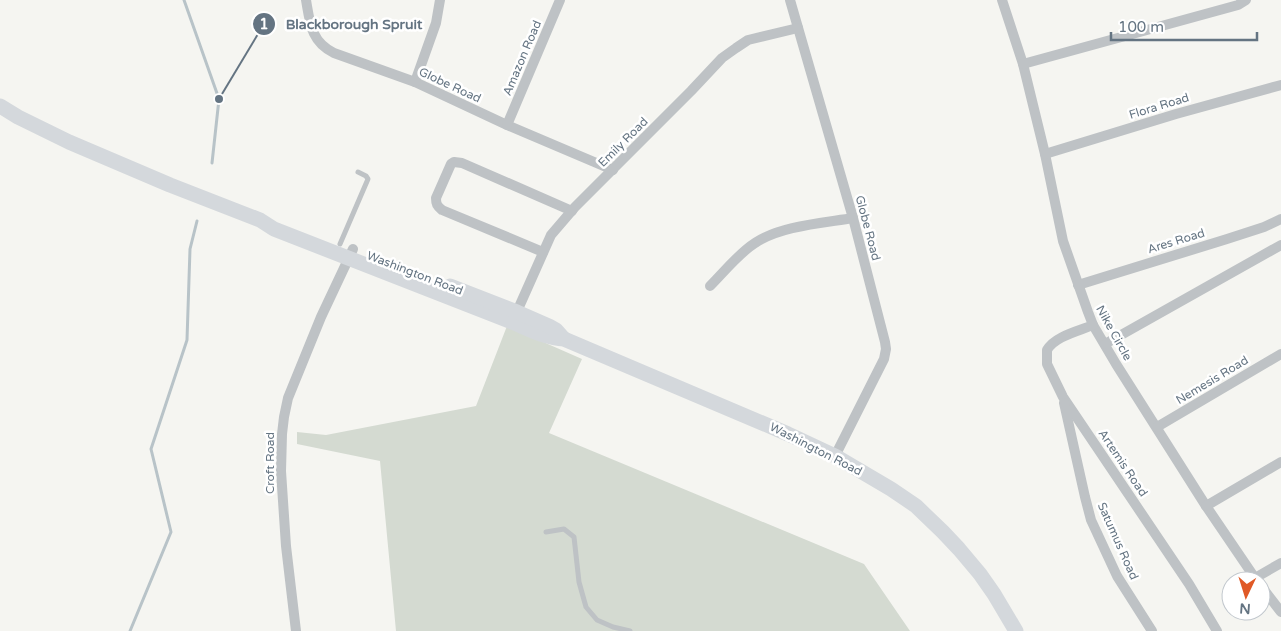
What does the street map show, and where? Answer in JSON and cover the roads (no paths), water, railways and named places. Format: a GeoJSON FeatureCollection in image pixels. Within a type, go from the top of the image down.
{"type":"FeatureCollection","features":[{"type":"Feature","properties":{"kind":"main road","name":"Washington Road"},"geometry":{"type":"LineString","coordinates":[[0,106],[69,142],[170,185],[260,220],[274,229],[347,250],[514,317],[546,336],[564,340],[779,430],[835,456],[905,498],[943,532],[980,574],[1016,631]]}},
{"type":"Feature","properties":{"kind":"street","name":"Globe Road"},"geometry":{"type":"LineString","coordinates":[[306,0],[309,24],[324,48],[415,82],[507,125],[613,170]]}},
{"type":"Feature","properties":{"kind":"street"},"geometry":{"type":"LineString","coordinates":[[415,82],[436,23],[440,0]]}},
{"type":"Feature","properties":{"kind":"street","name":"Amazon Road"},"geometry":{"type":"LineString","coordinates":[[507,125],[560,0]]}},
{"type":"Feature","properties":{"kind":"street","name":"Globe Road"},"geometry":{"type":"LineString","coordinates":[[790,0],[852,218],[886,349],[884,359],[835,456]]}},
{"type":"Feature","properties":{"kind":"street","name":"Nike Circle"},"geometry":{"type":"LineString","coordinates":[[1002,0],[1023,64],[1045,154],[1063,240],[1093,325],[1206,506],[1251,571]]}},
{"type":"Feature","properties":{"kind":"street"},"geometry":{"type":"LineString","coordinates":[[1023,64],[1238,4],[1246,0]]}},
{"type":"Feature","properties":{"kind":"street","name":"Emily Road"},"geometry":{"type":"LineString","coordinates":[[514,317],[551,235],[572,211],[691,92],[722,58],[748,40],[798,28]]}},
{"type":"Feature","properties":{"kind":"street","name":"Flora Road"},"geometry":{"type":"LineString","coordinates":[[1045,154],[1176,114],[1281,85]]}},
{"type":"Feature","properties":{"kind":"street"},"geometry":{"type":"LineString","coordinates":[[544,252],[438,207],[436,198],[451,164],[458,162],[467,165],[572,211]]}},
{"type":"Feature","properties":{"kind":"street"},"geometry":{"type":"LineString","coordinates":[[710,286],[753,244],[768,236],[794,228],[852,218]]}},
{"type":"Feature","properties":{"kind":"street","name":"Ares Road"},"geometry":{"type":"LineString","coordinates":[[1078,285],[1227,239],[1281,219]]}},
{"type":"Feature","properties":{"kind":"street"},"geometry":{"type":"LineString","coordinates":[[1105,344],[1281,245]]}},
{"type":"Feature","properties":{"kind":"street","name":"Croft Road"},"geometry":{"type":"LineString","coordinates":[[296,631],[286,546],[281,471],[284,417],[288,398],[347,250]]}},
{"type":"Feature","properties":{"kind":"street","name":"Artemis Road"},"geometry":{"type":"LineString","coordinates":[[1093,325],[1053,343],[1047,350],[1047,364],[1063,397],[1189,584],[1217,631]]}},
{"type":"Feature","properties":{"kind":"street","name":"Nemesis Road"},"geometry":{"type":"LineString","coordinates":[[1157,427],[1281,354]]}},
{"type":"Feature","properties":{"kind":"street","name":"Satumus Road"},"geometry":{"type":"LineString","coordinates":[[1063,397],[1091,520],[1117,576],[1152,631]]}},
{"type":"Feature","properties":{"kind":"street"},"geometry":{"type":"LineString","coordinates":[[1206,506],[1281,462]]}},
{"type":"Feature","properties":{"kind":"street"},"geometry":{"type":"LineString","coordinates":[[1271,571],[1281,563]]}},
{"type":"Feature","properties":{"kind":"street","name":"Nike Circle"},"geometry":{"type":"LineString","coordinates":[[1271,599],[1281,612]]}},
{"type":"Feature","properties":{"kind":"lane"},"geometry":{"type":"LineString","coordinates":[[347,250],[368,179],[358,172]]}},
{"type":"Feature","properties":{"kind":"lane"},"geometry":{"type":"LineString","coordinates":[[546,532],[564,529],[574,537],[579,582],[586,607],[597,620],[613,627],[630,631]]}},
{"type":"Feature","properties":{"kind":"waterway"},"geometry":{"type":"LineString","coordinates":[[184,0],[219,99],[212,163]]}},
{"type":"Feature","properties":{"kind":"waterway"},"geometry":{"type":"LineString","coordinates":[[130,631],[171,532],[151,449],[187,340],[190,249],[197,221]]}},
{"type":"Feature","properties":{"kind":"place","name":"Blackborough Spruit"},"geometry":{"type":"Point","coordinates":[219,99]}}]}
